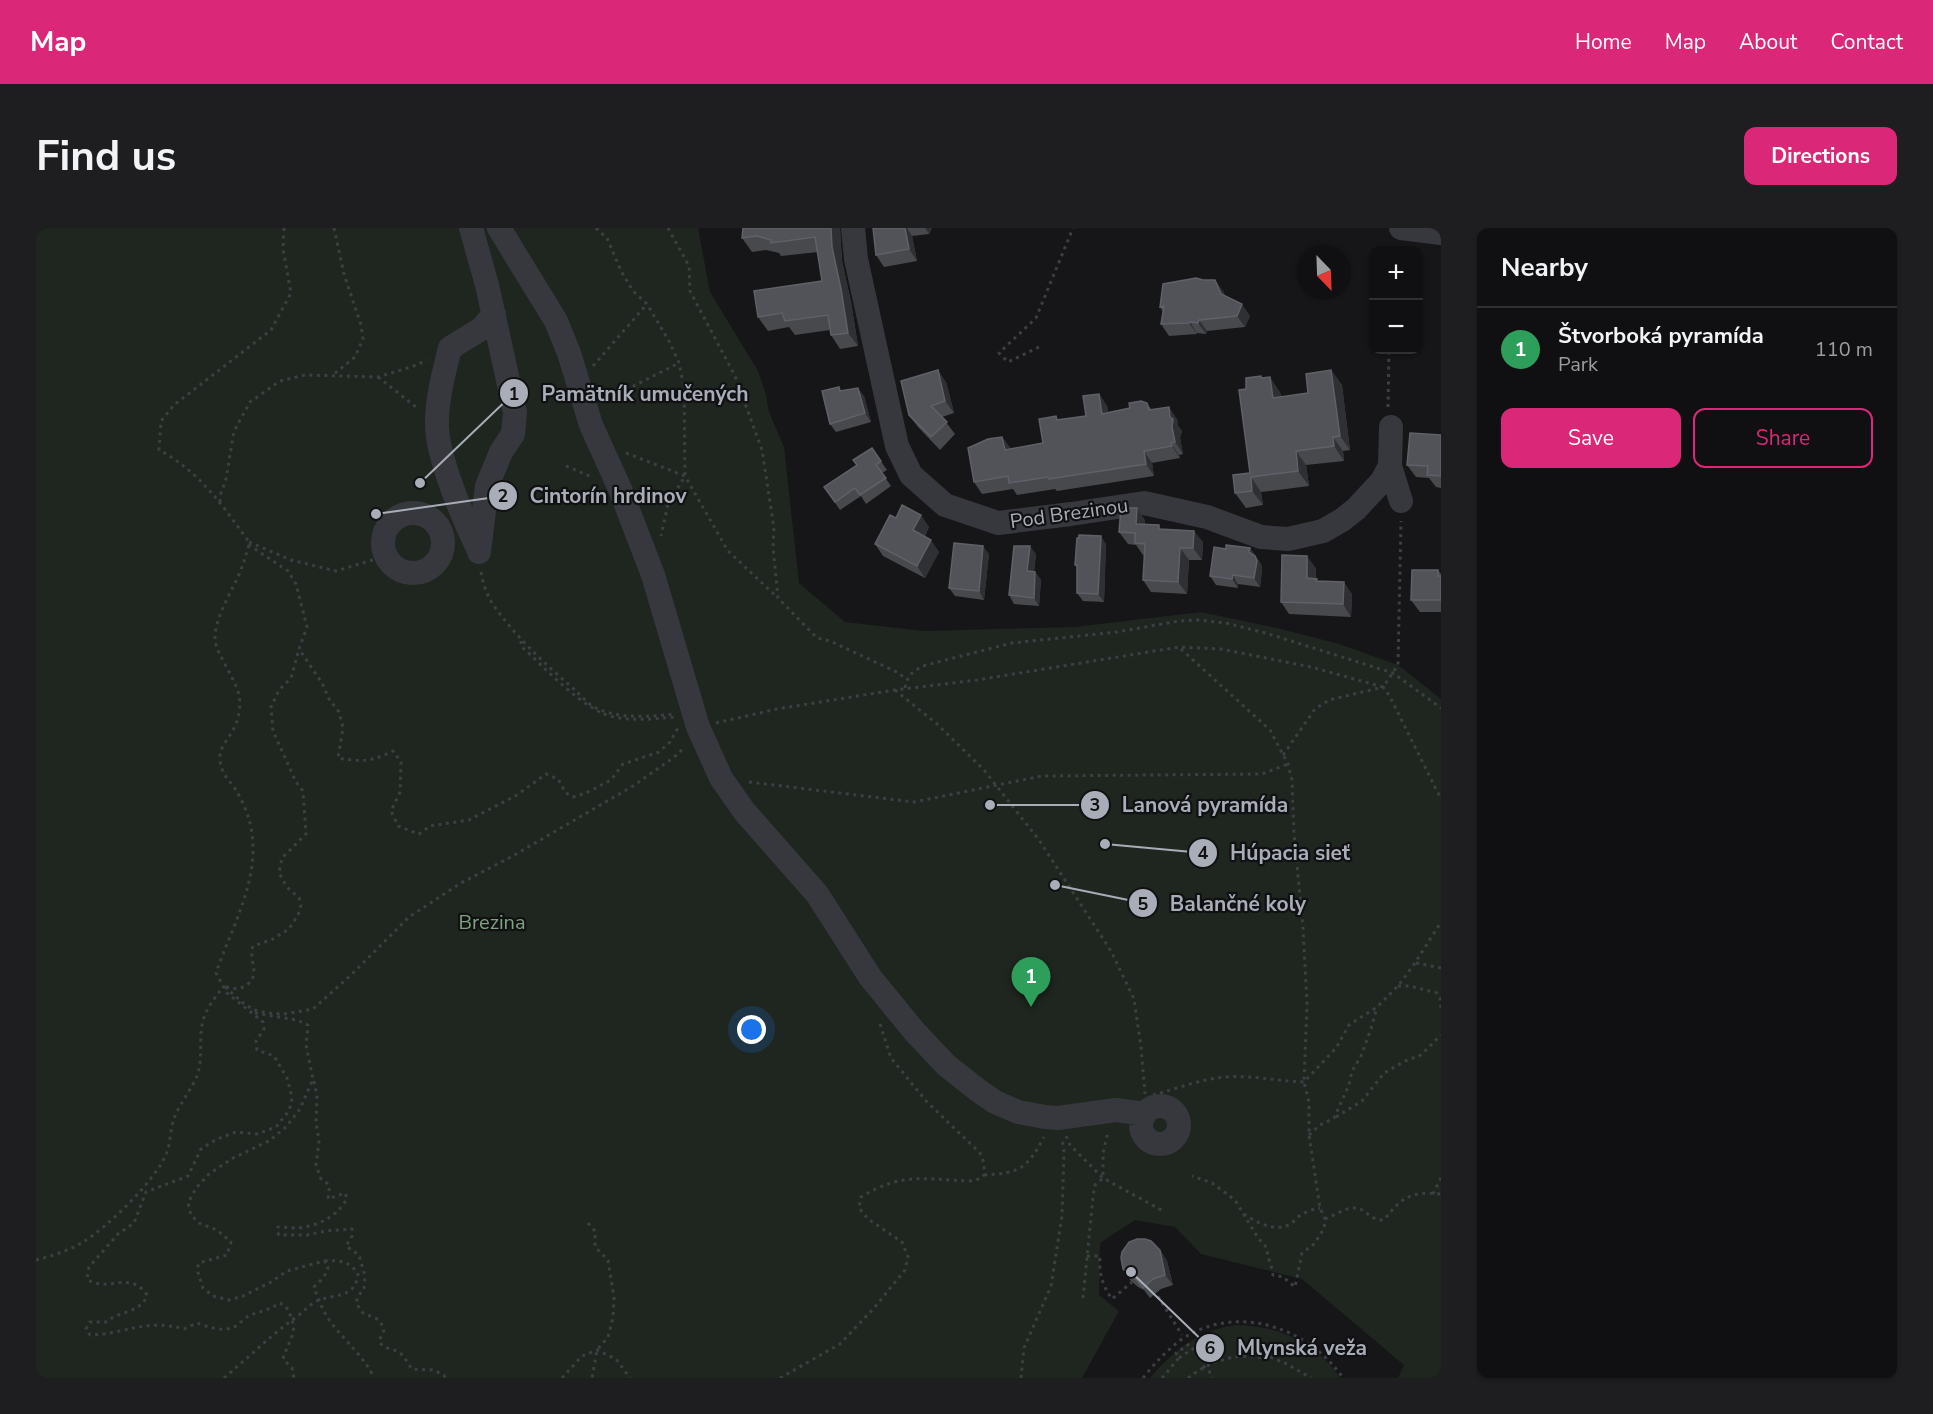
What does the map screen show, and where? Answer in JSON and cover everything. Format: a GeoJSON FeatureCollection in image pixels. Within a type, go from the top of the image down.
{"type":"FeatureCollection","features":[{"type":"Feature","properties":{"kind":"street"},"geometry":{"type":"LineString","coordinates":[[471,228],[488,285],[516,412],[513,434],[501,452],[487,486],[479,552]]}},
{"type":"Feature","properties":{"kind":"street"},"geometry":{"type":"LineString","coordinates":[[499,228],[556,321],[599,443],[620,489],[646,557],[669,625],[690,717],[721,778],[744,812],[817,894],[870,977],[914,1031],[946,1065],[995,1102],[1018,1112],[1051,1118],[1145,1105]]}},
{"type":"Feature","properties":{"kind":"street","name":"Pod Brezinou"},"geometry":{"type":"LineString","coordinates":[[853,228],[856,259],[897,446],[910,475],[945,505],[998,523],[1144,503],[1207,517],[1261,537],[1288,539],[1323,531],[1359,512],[1382,482],[1390,466]]}},
{"type":"Feature","properties":{"kind":"street"},"geometry":{"type":"LineString","coordinates":[[1401,228],[1441,232]]}},
{"type":"Feature","properties":{"kind":"street"},"geometry":{"type":"LineString","coordinates":[[479,552],[454,492],[440,447],[437,423],[444,369],[450,348],[481,329],[494,314]]}},
{"type":"Feature","properties":{"kind":"street"},"geometry":{"type":"LineString","coordinates":[[1390,422],[1390,466],[1401,501]]}},
{"type":"Feature","properties":{"kind":"street"},"geometry":{"type":"LineString","coordinates":[[437,524],[454,492]]}},
{"type":"Feature","properties":{"kind":"street"},"geometry":{"type":"LineString","coordinates":[[415,513],[437,524],[443,538],[443,546],[437,561],[431,567],[423,571],[406,572],[398,569],[387,556],[384,548],[386,531],[397,518],[415,513]]}},
{"type":"Feature","properties":{"kind":"path"},"geometry":{"type":"LineString","coordinates":[[224,986],[233,989],[244,987],[252,980],[255,971],[251,951],[253,946],[271,940],[289,929],[301,905],[299,898],[287,887],[279,873],[282,858],[306,834],[303,791],[296,782],[273,731],[271,707],[279,690],[291,678],[298,649],[307,627],[296,584],[288,571],[249,544],[220,502],[200,479],[178,460],[159,450],[161,421],[174,405],[271,330],[291,293],[283,249],[284,228]]}},
{"type":"Feature","properties":{"kind":"path"},"geometry":{"type":"LineString","coordinates":[[333,375],[355,357],[363,339],[361,325],[344,274],[334,228]]}},
{"type":"Feature","properties":{"kind":"path"},"geometry":{"type":"LineString","coordinates":[[596,228],[607,238],[621,271],[633,291],[647,304],[669,340],[679,363],[684,387],[685,476],[728,551],[817,638],[830,641],[899,673],[906,680]]}},
{"type":"Feature","properties":{"kind":"path"},"geometry":{"type":"LineString","coordinates":[[668,228],[689,266],[690,291],[735,376],[762,450],[774,528],[772,547],[778,598]]}},
{"type":"Feature","properties":{"kind":"path"},"geometry":{"type":"LineString","coordinates":[[1039,347],[1008,362],[999,353],[1036,318],[1073,228]]}},
{"type":"Feature","properties":{"kind":"path"},"geometry":{"type":"LineString","coordinates":[[584,403],[589,371],[647,304]]}},
{"type":"Feature","properties":{"kind":"path"},"geometry":{"type":"LineString","coordinates":[[220,502],[234,431],[250,402],[280,381],[305,375],[378,377],[411,367],[450,348]]}},
{"type":"Feature","properties":{"kind":"path"},"geometry":{"type":"LineString","coordinates":[[1389,354],[1390,422]]}},
{"type":"Feature","properties":{"kind":"path"},"geometry":{"type":"LineString","coordinates":[[584,403],[679,363]]}},
{"type":"Feature","properties":{"kind":"path"},"geometry":{"type":"LineString","coordinates":[[378,377],[437,423]]}},
{"type":"Feature","properties":{"kind":"path"},"geometry":{"type":"LineString","coordinates":[[599,443],[685,476]]}},
{"type":"Feature","properties":{"kind":"path"},"geometry":{"type":"LineString","coordinates":[[646,557],[654,554],[660,546],[668,504],[685,476]]}},
{"type":"Feature","properties":{"kind":"path"},"geometry":{"type":"LineString","coordinates":[[1283,755],[1315,709],[1329,700],[1383,687],[1398,665],[1401,501]]}},
{"type":"Feature","properties":{"kind":"path"},"geometry":{"type":"LineString","coordinates":[[249,544],[291,560],[336,571],[387,556]]}},
{"type":"Feature","properties":{"kind":"path"},"geometry":{"type":"LineString","coordinates":[[249,544],[242,568],[221,613],[215,641],[232,677],[238,694],[240,710],[233,730],[224,741],[220,754],[220,769],[237,792],[249,818],[253,871],[216,973],[227,993],[263,1022],[264,1029],[256,1041],[257,1050],[274,1056],[287,1078],[292,1097],[291,1105],[276,1127],[257,1134],[236,1132],[217,1139],[201,1149],[188,1176],[146,1192],[134,1222],[118,1234],[89,1267],[87,1279],[94,1284],[132,1282],[142,1287],[147,1296],[146,1302],[142,1306],[105,1322],[90,1322],[86,1329],[90,1335],[102,1335],[156,1324],[184,1329],[197,1323],[211,1328],[235,1328],[246,1317],[272,1309],[279,1303],[285,1305],[292,1319],[293,1337],[283,1359],[292,1368],[294,1378]]}},
{"type":"Feature","properties":{"kind":"path"},"geometry":{"type":"LineString","coordinates":[[479,552],[482,580],[487,593],[494,606],[521,639],[560,678],[594,707],[612,714],[690,717],[777,709],[905,688],[977,680],[1179,647],[1221,649],[1311,667],[1383,687],[1441,798]]}},
{"type":"Feature","properties":{"kind":"path"},"geometry":{"type":"LineString","coordinates":[[905,688],[906,680],[914,670],[1012,642],[1087,636],[1198,620],[1226,623],[1269,634],[1393,673],[1441,708]]}},
{"type":"Feature","properties":{"kind":"path"},"geometry":{"type":"LineString","coordinates":[[521,639],[521,646],[592,709],[612,717],[645,720],[690,717]]}},
{"type":"Feature","properties":{"kind":"path"},"geometry":{"type":"LineString","coordinates":[[1179,647],[1270,730],[1287,764],[1292,780],[1294,833],[1303,928],[1306,1004],[1304,1082],[1309,1102],[1309,1135],[1320,1208],[1325,1219],[1324,1230],[1314,1244],[1302,1253],[1295,1287],[1282,1277],[1273,1275],[1267,1257],[1267,1248],[1258,1238],[1235,1200],[1212,1183],[1192,1176]]}},
{"type":"Feature","properties":{"kind":"path"},"geometry":{"type":"LineString","coordinates":[[298,649],[339,712],[343,728],[338,758],[372,761],[393,752],[401,762],[401,782],[400,792],[392,811],[398,826],[419,834],[430,826],[469,820],[517,795],[546,774],[558,779],[566,794],[573,797],[586,793],[611,780],[622,764],[659,752],[690,717]]}},
{"type":"Feature","properties":{"kind":"path"},"geometry":{"type":"LineString","coordinates":[[895,690],[937,724],[984,770],[1039,840],[1111,951],[1134,999],[1141,1047],[1145,1105],[1223,1077],[1253,1077],[1304,1082],[1336,1048],[1349,1025],[1377,1007],[1398,986],[1416,963],[1441,922]]}},
{"type":"Feature","properties":{"kind":"path"},"geometry":{"type":"LineString","coordinates":[[224,986],[243,1003],[260,1012],[284,1014],[313,1009],[409,917],[461,883],[633,786],[674,758],[697,735],[690,717]]}},
{"type":"Feature","properties":{"kind":"path"},"geometry":{"type":"LineString","coordinates":[[721,778],[914,802],[1042,776],[1262,774],[1287,764]]}},
{"type":"Feature","properties":{"kind":"path"},"geometry":{"type":"LineString","coordinates":[[1416,963],[1441,968]]}},
{"type":"Feature","properties":{"kind":"path"},"geometry":{"type":"LineString","coordinates":[[36,1260],[58,1254],[83,1242],[106,1226],[151,1179],[167,1152],[173,1119],[183,1097],[197,1077],[201,1057],[202,1022],[211,1002],[224,986]]}},
{"type":"Feature","properties":{"kind":"path"},"geometry":{"type":"LineString","coordinates":[[1398,986],[1410,986],[1437,993],[1441,1009]]}},
{"type":"Feature","properties":{"kind":"path"},"geometry":{"type":"LineString","coordinates":[[1334,1118],[1371,1029],[1377,1007]]}},
{"type":"Feature","properties":{"kind":"path"},"geometry":{"type":"LineString","coordinates":[[251,1012],[297,1020],[308,1025],[306,1045],[317,1096],[316,1122],[319,1141],[316,1165],[321,1179],[328,1183],[330,1188],[328,1199],[345,1193],[347,1198],[330,1218],[296,1228],[278,1227],[279,1235],[307,1235],[352,1229],[352,1236],[346,1246],[359,1255],[365,1276],[364,1289],[356,1303],[363,1313],[377,1319],[383,1326],[384,1330],[379,1341],[382,1346],[397,1351],[412,1369],[433,1370],[444,1375],[445,1378]]}},
{"type":"Feature","properties":{"kind":"path"},"geometry":{"type":"LineString","coordinates":[[878,1015],[891,1058],[927,1102],[980,1153],[984,1163],[984,1174]]}},
{"type":"Feature","properties":{"kind":"path"},"geometry":{"type":"LineString","coordinates":[[1309,1135],[1320,1125],[1362,1101],[1384,1073],[1421,1055],[1441,1035]]}},
{"type":"Feature","properties":{"kind":"path"},"geometry":{"type":"LineString","coordinates":[[224,1378],[261,1347],[281,1326],[319,1301],[350,1292],[357,1284],[358,1273],[351,1265],[338,1260],[324,1261],[287,1271],[243,1296],[229,1300],[213,1296],[202,1288],[197,1269],[199,1263],[227,1255],[231,1242],[217,1230],[199,1223],[191,1215],[188,1203],[196,1188],[209,1174],[234,1158],[269,1141],[286,1127],[300,1109],[314,1079]]}},
{"type":"Feature","properties":{"kind":"path"},"geometry":{"type":"LineString","coordinates":[[1083,1298],[1095,1185],[1103,1178],[1103,1153],[1116,1110]]}},
{"type":"Feature","properties":{"kind":"path"},"geometry":{"type":"LineString","coordinates":[[780,1378],[840,1344],[905,1270],[908,1257],[902,1242],[868,1219],[859,1208],[861,1197],[876,1188],[910,1178],[970,1181],[979,1179],[984,1174],[1004,1173],[1022,1168],[1034,1156],[1051,1118]]}},
{"type":"Feature","properties":{"kind":"path"},"geometry":{"type":"LineString","coordinates":[[1051,1118],[1070,1144],[1103,1178],[1165,1212]]}},
{"type":"Feature","properties":{"kind":"path"},"geometry":{"type":"LineString","coordinates":[[1021,1378],[1024,1348],[1051,1286],[1062,1216],[1064,1152],[1051,1118]]}},
{"type":"Feature","properties":{"kind":"path"},"geometry":{"type":"LineString","coordinates":[[1433,1194],[1441,1178]]}},
{"type":"Feature","properties":{"kind":"path"},"geometry":{"type":"LineString","coordinates":[[1325,1219],[1352,1208],[1363,1210],[1370,1217],[1384,1220],[1398,1203],[1414,1194],[1441,1194]]}},
{"type":"Feature","properties":{"kind":"path"},"geometry":{"type":"LineString","coordinates":[[1244,1214],[1258,1222],[1284,1227],[1300,1215],[1320,1208]]}},
{"type":"Feature","properties":{"kind":"path"},"geometry":{"type":"LineString","coordinates":[[562,1378],[582,1356],[597,1350],[608,1337],[613,1318],[614,1297],[608,1260],[595,1247],[595,1231],[588,1223]]}},
{"type":"Feature","properties":{"kind":"path"},"geometry":{"type":"LineString","coordinates":[[1087,1256],[1100,1256],[1099,1273],[1103,1286],[1112,1299],[1132,1282]]}},
{"type":"Feature","properties":{"kind":"path"},"geometry":{"type":"LineString","coordinates":[[324,1261],[328,1264],[328,1268],[314,1287],[319,1301],[334,1326],[357,1352],[374,1378]]}},
{"type":"Feature","properties":{"kind":"path"},"geometry":{"type":"LineString","coordinates":[[1155,1286],[1152,1288],[1182,1335]]}},
{"type":"Feature","properties":{"kind":"path"},"geometry":{"type":"LineString","coordinates":[[1143,1378],[1155,1362],[1187,1337],[1217,1324],[1247,1322],[1268,1325],[1299,1337],[1327,1357],[1343,1378]]}},
{"type":"Feature","properties":{"kind":"path"},"geometry":{"type":"LineString","coordinates":[[1179,1358],[1176,1353],[1188,1345],[1185,1341]]}},
{"type":"Feature","properties":{"kind":"path"},"geometry":{"type":"LineString","coordinates":[[1162,1378],[1179,1358],[1194,1348]]}},
{"type":"Feature","properties":{"kind":"path"},"geometry":{"type":"LineString","coordinates":[[592,1378],[597,1350]]}},
{"type":"Feature","properties":{"kind":"path"},"geometry":{"type":"LineString","coordinates":[[597,1350],[616,1359],[630,1378]]}},
{"type":"Feature","properties":{"kind":"path"},"geometry":{"type":"LineString","coordinates":[[1188,1378],[1203,1366],[1234,1357],[1267,1359],[1268,1356],[1311,1378]]}},
{"type":"Feature","properties":{"kind":"path"},"geometry":{"type":"LineString","coordinates":[[1203,1366],[1212,1378]]}},
{"type":"Feature","properties":{"kind":"green space","name":"Brezina"},"geometry":{"type":"Polygon","coordinates":[[[36,228],[698,228],[710,292],[758,371],[769,412],[784,447],[799,583],[845,622],[924,631],[1075,627],[1201,612],[1339,644],[1398,665],[1441,699],[1441,1378],[1398,1378],[1404,1365],[1302,1279],[1201,1254],[1175,1227],[1135,1220],[1100,1243],[1099,1295],[1119,1311],[1082,1378],[36,1378],[36,228]]]}},
{"type":"Feature","properties":{"kind":"green space"},"geometry":{"type":"Polygon","coordinates":[[[1238,1325],[1268,1329],[1296,1339],[1320,1355],[1340,1378],[1150,1378],[1169,1358],[1189,1342],[1212,1331],[1238,1325]]]}},
{"type":"Feature","properties":{"kind":"building"},"geometry":{"type":"Polygon","coordinates":[[[743,228],[831,228],[832,247],[848,333],[831,335],[828,315],[785,321],[782,313],[758,317],[754,291],[822,281],[815,237],[771,243],[771,240],[757,236],[742,238],[743,228]]]}},
{"type":"Feature","properties":{"kind":"building"},"geometry":{"type":"Polygon","coordinates":[[[873,228],[905,228],[909,249],[876,255],[873,228]]]}},
{"type":"Feature","properties":{"kind":"building"},"geometry":{"type":"Polygon","coordinates":[[[1196,278],[1215,280],[1221,294],[1242,304],[1237,316],[1199,320],[1198,323],[1161,324],[1164,306],[1160,307],[1163,284],[1196,278]]]}},
{"type":"Feature","properties":{"kind":"building"},"geometry":{"type":"Polygon","coordinates":[[[938,370],[945,401],[931,406],[947,422],[931,437],[909,415],[901,381],[938,370]]]}},
{"type":"Feature","properties":{"kind":"building"},"geometry":{"type":"Polygon","coordinates":[[[1331,370],[1340,436],[1333,437],[1334,446],[1296,451],[1298,471],[1251,477],[1252,491],[1235,493],[1233,475],[1250,473],[1239,390],[1246,389],[1246,378],[1270,377],[1273,398],[1308,393],[1306,374],[1331,370]]]}},
{"type":"Feature","properties":{"kind":"building"},"geometry":{"type":"Polygon","coordinates":[[[839,387],[840,391],[858,388],[865,413],[830,424],[822,391],[839,387]]]}},
{"type":"Feature","properties":{"kind":"building"},"geometry":{"type":"Polygon","coordinates":[[[1099,394],[1102,414],[1130,408],[1129,403],[1141,401],[1147,403],[1149,410],[1169,407],[1170,417],[1173,419],[1175,442],[1171,443],[1172,446],[1144,451],[1146,464],[1049,479],[1048,477],[1009,483],[1008,476],[974,482],[968,448],[988,439],[1002,437],[1005,450],[1043,443],[1039,419],[1056,416],[1057,420],[1086,416],[1083,396],[1099,394]]]}},
{"type":"Feature","properties":{"kind":"building"},"geometry":{"type":"Polygon","coordinates":[[[1410,433],[1441,435],[1441,476],[1427,475],[1428,466],[1407,465],[1410,433]]]}},
{"type":"Feature","properties":{"kind":"building"},"geometry":{"type":"Polygon","coordinates":[[[872,448],[881,461],[876,465],[886,478],[860,495],[855,488],[835,502],[824,487],[857,465],[853,460],[872,448]]]}},
{"type":"Feature","properties":{"kind":"building"},"geometry":{"type":"Polygon","coordinates":[[[902,505],[921,515],[913,530],[931,540],[917,566],[875,544],[890,515],[896,518],[902,505]]]}},
{"type":"Feature","properties":{"kind":"building"},"geometry":{"type":"Polygon","coordinates":[[[1121,508],[1137,508],[1136,524],[1159,525],[1159,529],[1194,531],[1193,548],[1180,548],[1178,582],[1143,580],[1145,544],[1135,543],[1135,533],[1119,532],[1121,508]]]}},
{"type":"Feature","properties":{"kind":"building"},"geometry":{"type":"Polygon","coordinates":[[[1079,535],[1101,536],[1098,594],[1077,593],[1077,565],[1075,565],[1079,535]]]}},
{"type":"Feature","properties":{"kind":"building"},"geometry":{"type":"Polygon","coordinates":[[[954,543],[983,546],[979,591],[949,588],[954,543]]]}},
{"type":"Feature","properties":{"kind":"building"},"geometry":{"type":"Polygon","coordinates":[[[1226,545],[1250,548],[1249,552],[1255,556],[1257,561],[1254,578],[1233,575],[1232,579],[1210,576],[1214,547],[1226,549],[1226,545]]]}},
{"type":"Feature","properties":{"kind":"building"},"geometry":{"type":"Polygon","coordinates":[[[1014,546],[1030,546],[1027,571],[1035,572],[1034,598],[1009,595],[1014,546]]]}},
{"type":"Feature","properties":{"kind":"building"},"geometry":{"type":"Polygon","coordinates":[[[1282,555],[1307,556],[1307,578],[1317,579],[1316,581],[1344,582],[1343,604],[1281,602],[1282,555]]]}},
{"type":"Feature","properties":{"kind":"building"},"geometry":{"type":"Polygon","coordinates":[[[1412,570],[1438,570],[1438,576],[1441,576],[1441,600],[1411,600],[1412,570]]]}},
{"type":"Feature","properties":{"kind":"building"},"geometry":{"type":"Polygon","coordinates":[[[1137,1239],[1151,1241],[1160,1250],[1165,1275],[1153,1279],[1143,1288],[1123,1269],[1121,1258],[1129,1242],[1137,1239]]]}},
{"type":"Feature","properties":{"kind":"place","name":"Pamätník umučených"},"geometry":{"type":"Point","coordinates":[420,483]}},
{"type":"Feature","properties":{"kind":"place","name":"Cintorín hrdinov"},"geometry":{"type":"Point","coordinates":[376,514]}},
{"type":"Feature","properties":{"kind":"place","name":"Lanová pyramída"},"geometry":{"type":"Point","coordinates":[990,805]}},
{"type":"Feature","properties":{"kind":"place","name":"Húpacia sieť"},"geometry":{"type":"Point","coordinates":[1105,844]}},
{"type":"Feature","properties":{"kind":"place","name":"Balančné koly"},"geometry":{"type":"Point","coordinates":[1055,885]}},
{"type":"Feature","properties":{"kind":"place","name":"Štvorboká pyramída"},"geometry":{"type":"Point","coordinates":[1031,1007]}},
{"type":"Feature","properties":{"kind":"place","name":"Mlynská veža"},"geometry":{"type":"Point","coordinates":[1131,1272]}}]}
